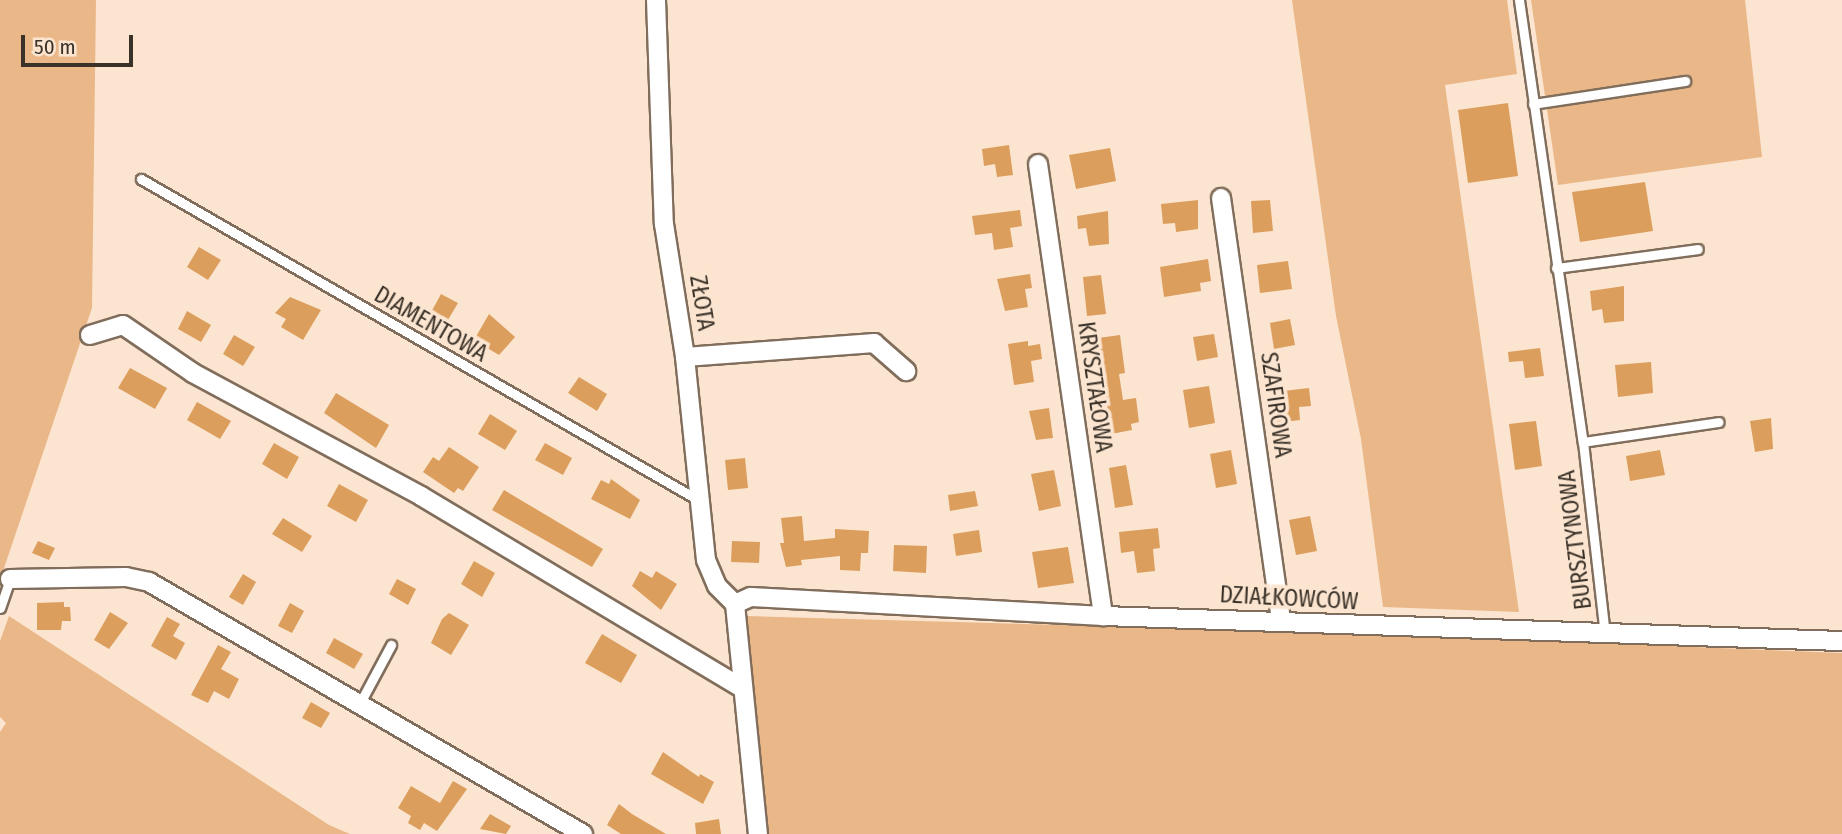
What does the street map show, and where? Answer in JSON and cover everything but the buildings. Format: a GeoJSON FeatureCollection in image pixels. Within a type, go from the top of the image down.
{"type":"FeatureCollection","features":[{"type":"Feature","properties":{"kind":"street","name":"ZŁOTA"},"geometry":{"type":"LineString","coordinates":[[656,0],[664,224],[685,357],[706,560],[717,586],[736,604]]}},
{"type":"Feature","properties":{"kind":"street","name":"KRYSZTAŁOWA"},"geometry":{"type":"LineString","coordinates":[[1038,164],[1103,616]]}},
{"type":"Feature","properties":{"kind":"street","name":"SZAFIROWA"},"geometry":{"type":"LineString","coordinates":[[1221,198],[1281,620]]}},
{"type":"Feature","properties":{"kind":"street"},"geometry":{"type":"LineString","coordinates":[[90,335],[123,325],[193,373],[421,496],[742,688]]}},
{"type":"Feature","properties":{"kind":"street"},"geometry":{"type":"LineString","coordinates":[[685,357],[874,344],[906,371]]}},
{"type":"Feature","properties":{"kind":"street"},"geometry":{"type":"LineString","coordinates":[[10,579],[126,577],[149,582],[360,702],[583,834]]}},
{"type":"Feature","properties":{"kind":"street","name":"DZIAŁKOWCÓW"},"geometry":{"type":"LineString","coordinates":[[736,604],[751,597],[1103,616],[1842,641]]}},
{"type":"Feature","properties":{"kind":"street"},"geometry":{"type":"LineString","coordinates":[[736,604],[758,834]]}},
{"type":"Feature","properties":{"kind":"lane","name":"BURSZTYNOWA"},"geometry":{"type":"LineString","coordinates":[[1519,0],[1583,442],[1605,634]]}},
{"type":"Feature","properties":{"kind":"lane"},"geometry":{"type":"LineString","coordinates":[[1533,104],[1685,81]]}},
{"type":"Feature","properties":{"kind":"lane","name":"DIAMENTOWA"},"geometry":{"type":"LineString","coordinates":[[141,179],[701,501]]}},
{"type":"Feature","properties":{"kind":"lane"},"geometry":{"type":"LineString","coordinates":[[1556,268],[1698,249]]}},
{"type":"Feature","properties":{"kind":"lane","name":"BURSZTYNOWA"},"geometry":{"type":"LineString","coordinates":[[1583,442],[1719,422]]}},
{"type":"Feature","properties":{"kind":"lane"},"geometry":{"type":"LineString","coordinates":[[0,608],[10,579]]}},
{"type":"Feature","properties":{"kind":"lane"},"geometry":{"type":"LineString","coordinates":[[360,702],[391,645]]}},
{"type":"Feature","properties":{"kind":"shaded area"},"geometry":{"type":"Polygon","coordinates":[[[0,0],[96,0],[92,308],[0,580],[0,0]]]}},
{"type":"Feature","properties":{"kind":"shaded area"},"geometry":{"type":"Polygon","coordinates":[[[1292,0],[1507,0],[1517,74],[1445,85],[1519,612],[1383,607],[1361,439],[1336,316],[1292,0]]]}},
{"type":"Feature","properties":{"kind":"shaded area"},"geometry":{"type":"Polygon","coordinates":[[[1531,0],[1745,0],[1762,157],[1558,185],[1531,0]]]}},
{"type":"Feature","properties":{"kind":"shaded area"},"geometry":{"type":"Polygon","coordinates":[[[9,616],[329,825],[350,834],[0,834],[0,732],[6,723],[0,717],[0,641],[9,616]]]}},
{"type":"Feature","properties":{"kind":"shaded area"},"geometry":{"type":"Polygon","coordinates":[[[747,616],[1377,634],[1842,653],[1842,834],[766,834],[747,616]]]}}]}
